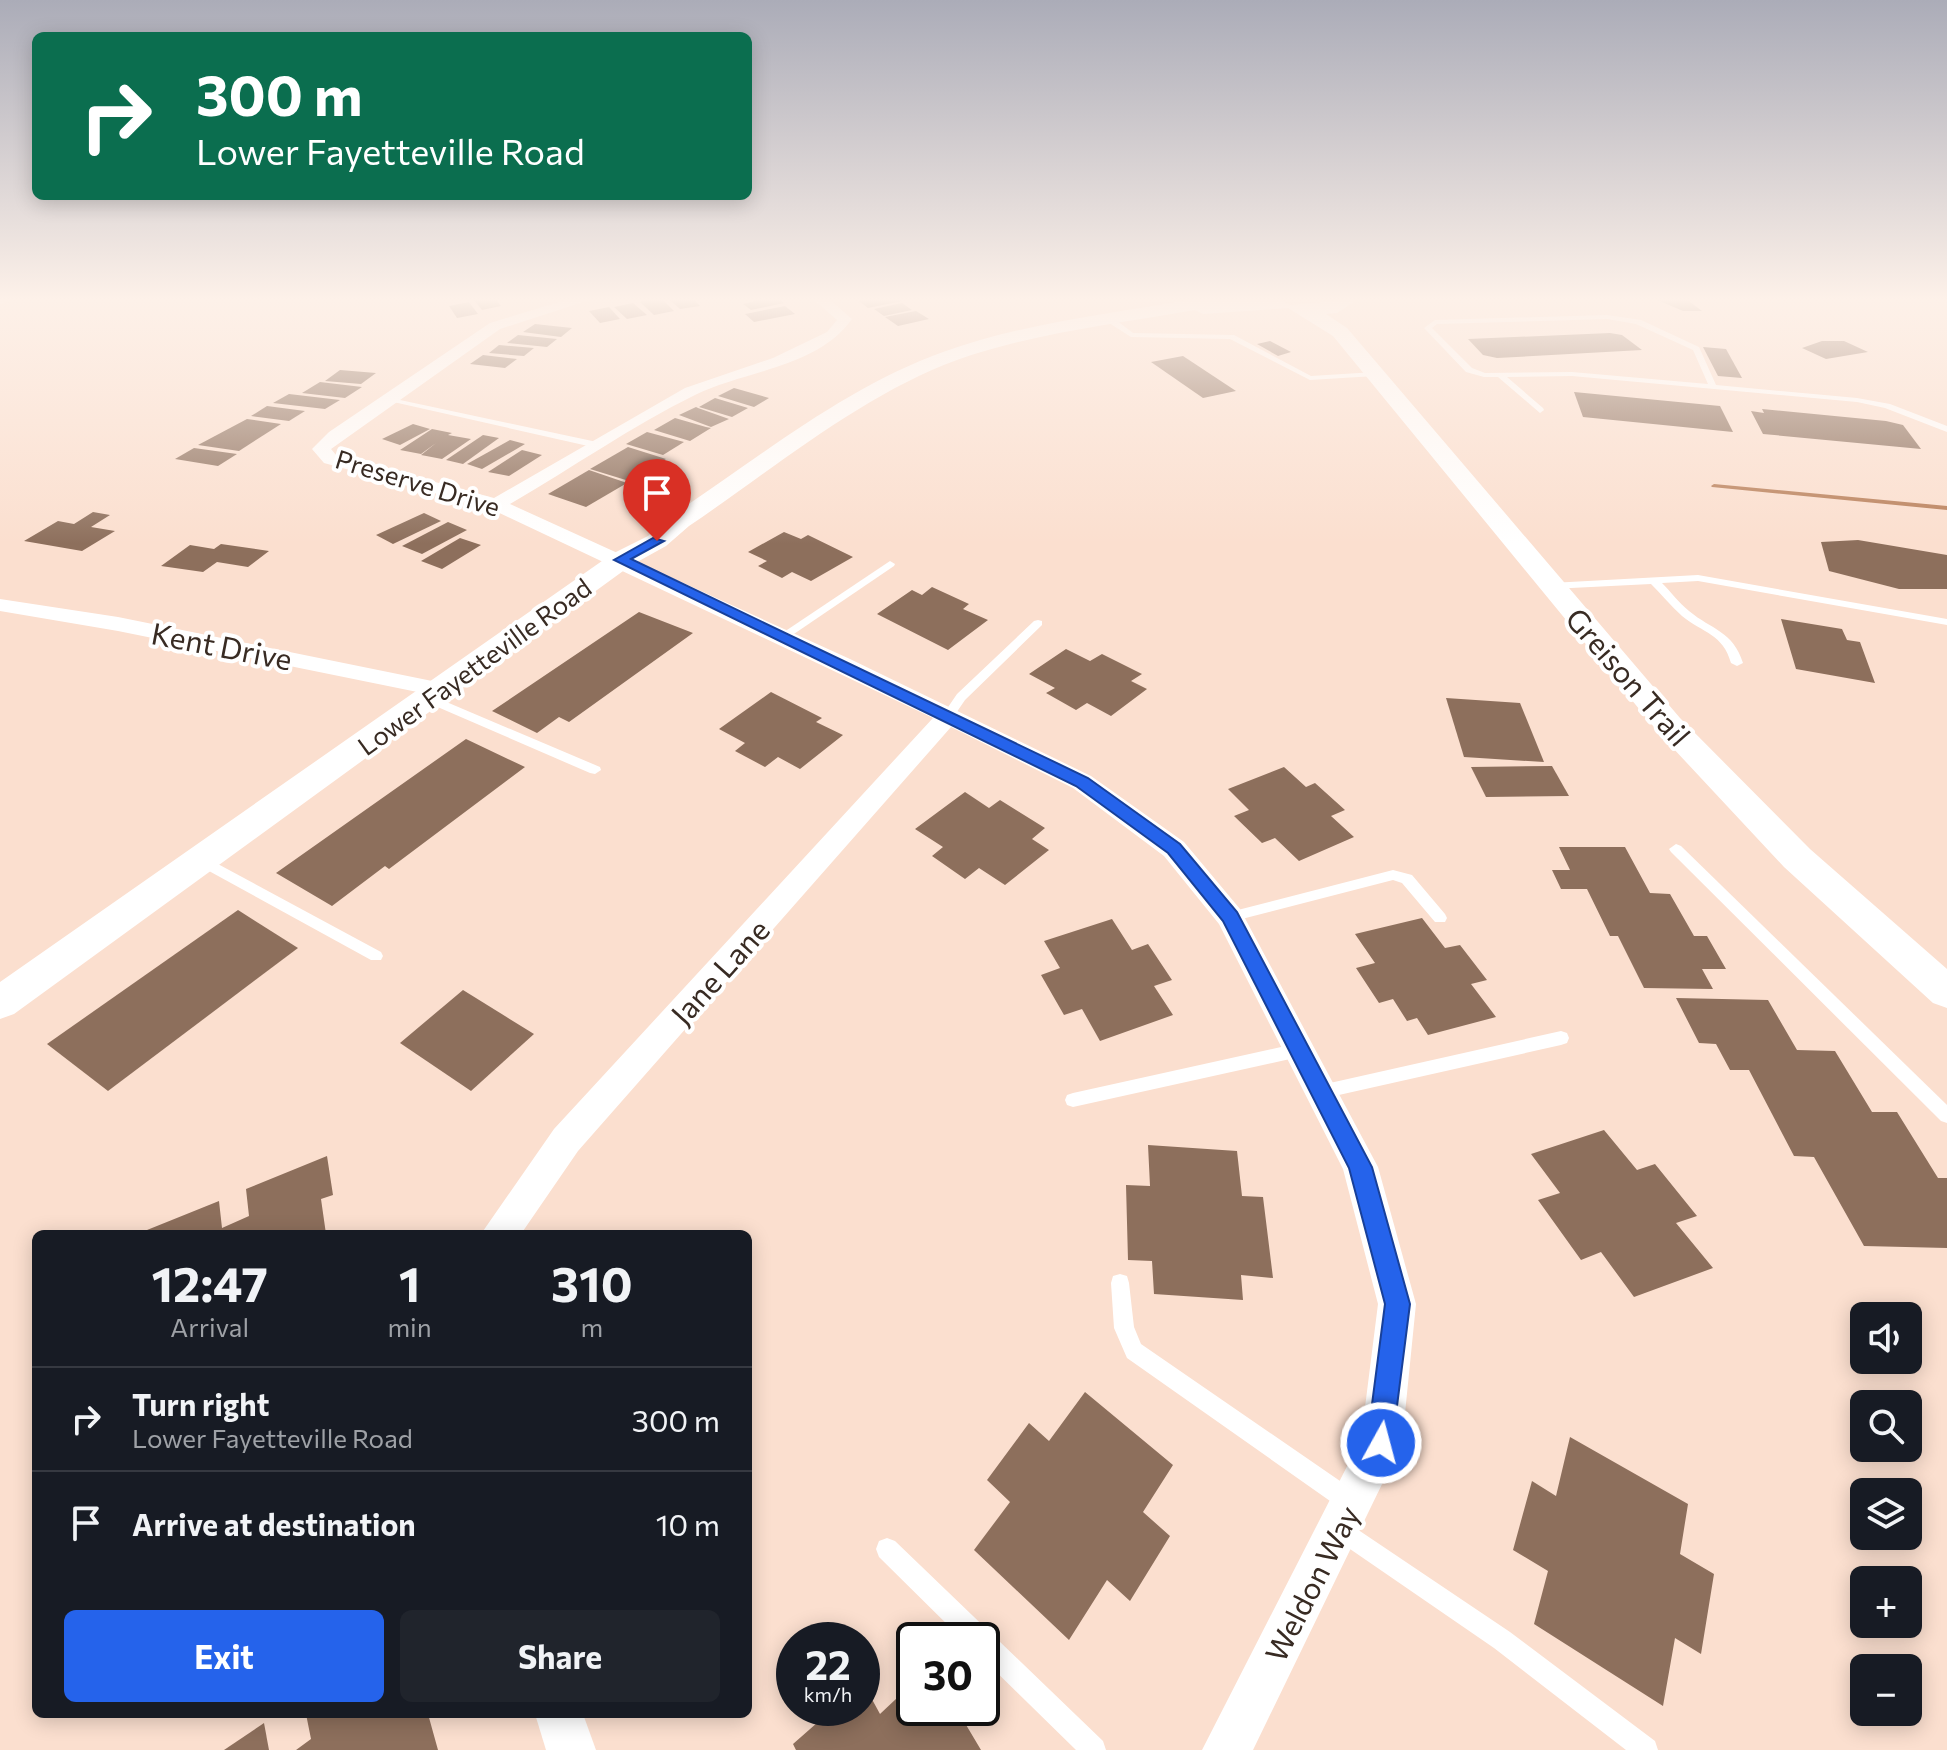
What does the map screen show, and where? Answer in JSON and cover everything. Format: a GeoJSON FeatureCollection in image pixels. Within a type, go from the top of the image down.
{"type":"FeatureCollection","features":[{"type":"Feature","properties":{"kind":"street","name":"Preserve Drive"},"geometry":{"type":"LineString","coordinates":[[416,381],[321,449],[330,459],[496,504],[621,560]]}},
{"type":"Feature","properties":{"kind":"street"},"geometry":{"type":"LineString","coordinates":[[496,504],[691,391],[725,381]]}},
{"type":"Feature","properties":{"kind":"street","name":"Lower Fayetteville Road"},"geometry":{"type":"LineString","coordinates":[[0,1003],[621,560],[657,541],[680,521],[845,410],[897,381]]}},
{"type":"Feature","properties":{"kind":"street","name":"Greison Trail"},"geometry":{"type":"LineString","coordinates":[[1381,381],[1669,725],[1797,858],[1947,992]]}},
{"type":"Feature","properties":{"kind":"street","name":"Weldon Way"},"geometry":{"type":"LineString","coordinates":[[621,560],[1082,782],[1174,849],[1230,917],[1360,1167],[1397,1304],[1381,1443],[1227,1750]]}},
{"type":"Feature","properties":{"kind":"street","name":"Kent Drive"},"geometry":{"type":"LineString","coordinates":[[0,605],[144,629],[436,694]]}},
{"type":"Feature","properties":{"kind":"street","name":"Jane Lane"},"geometry":{"type":"LineString","coordinates":[[502,1230],[566,1140],[948,716]]}},
{"type":"Feature","properties":{"kind":"street"},"geometry":{"type":"LineString","coordinates":[[560,1718],[571,1750]]}},
{"type":"Feature","properties":{"kind":"lane"},"geometry":{"type":"LineString","coordinates":[[1506,381],[1540,410]]}},
{"type":"Feature","properties":{"kind":"lane"},"geometry":{"type":"LineString","coordinates":[[1644,381],[1857,400],[1887,406],[1947,429]]}},
{"type":"Feature","properties":{"kind":"lane"},"geometry":{"type":"LineString","coordinates":[[1710,381],[1713,387]]}},
{"type":"Feature","properties":{"kind":"lane"},"geometry":{"type":"LineString","coordinates":[[389,399],[597,445]]}},
{"type":"Feature","properties":{"kind":"lane"},"geometry":{"type":"LineString","coordinates":[[784,636],[890,564]]}},
{"type":"Feature","properties":{"kind":"lane"},"geometry":{"type":"LineString","coordinates":[[1550,586],[1698,578],[1947,622]]}},
{"type":"Feature","properties":{"kind":"lane"},"geometry":{"type":"LineString","coordinates":[[1654,581],[1686,615],[1717,631],[1734,647],[1737,663]]}},
{"type":"Feature","properties":{"kind":"lane"},"geometry":{"type":"LineString","coordinates":[[948,716],[961,697],[1038,623]]}},
{"type":"Feature","properties":{"kind":"lane"},"geometry":{"type":"LineString","coordinates":[[436,694],[595,770]]}},
{"type":"Feature","properties":{"kind":"lane"},"geometry":{"type":"LineString","coordinates":[[1676,849],[1947,1116]]}},
{"type":"Feature","properties":{"kind":"lane"},"geometry":{"type":"LineString","coordinates":[[203,861],[376,956]]}},
{"type":"Feature","properties":{"kind":"lane"},"geometry":{"type":"LineString","coordinates":[[1230,917],[1393,875],[1407,879],[1440,918]]}},
{"type":"Feature","properties":{"kind":"lane"},"geometry":{"type":"LineString","coordinates":[[1321,1092],[1561,1038]]}},
{"type":"Feature","properties":{"kind":"lane"},"geometry":{"type":"LineString","coordinates":[[1073,1100],[1299,1050]]}},
{"type":"Feature","properties":{"kind":"lane"},"geometry":{"type":"LineString","coordinates":[[1120,1283],[1124,1328],[1134,1351],[1646,1750]]}},
{"type":"Feature","properties":{"kind":"lane"},"geometry":{"type":"LineString","coordinates":[[887,1549],[962,1622]]}},
{"type":"Feature","properties":{"kind":"lane"},"geometry":{"type":"LineString","coordinates":[[1000,1659],[1094,1750]]}},
{"type":"Feature","properties":{"kind":"building"},"geometry":{"type":"Polygon","coordinates":[[[325,381],[366,381],[361,384],[325,381]]]}},
{"type":"Feature","properties":{"kind":"building"},"geometry":{"type":"Polygon","coordinates":[[[1178,381],[1220,381],[1236,391],[1203,398],[1178,381]]]}},
{"type":"Feature","properties":{"kind":"building"},"geometry":{"type":"Polygon","coordinates":[[[320,382],[362,387],[345,398],[302,393],[320,382]]]}},
{"type":"Feature","properties":{"kind":"building"},"geometry":{"type":"Polygon","coordinates":[[[734,388],[769,398],[754,407],[718,396],[734,388]]]}},
{"type":"Feature","properties":{"kind":"building"},"geometry":{"type":"Polygon","coordinates":[[[1574,392],[1720,406],[1733,432],[1583,417],[1574,392]]]}},
{"type":"Feature","properties":{"kind":"building"},"geometry":{"type":"Polygon","coordinates":[[[289,394],[340,400],[325,409],[273,403],[289,394]]]}},
{"type":"Feature","properties":{"kind":"building"},"geometry":{"type":"Polygon","coordinates":[[[715,398],[748,408],[732,417],[699,407],[715,398]]]}},
{"type":"Feature","properties":{"kind":"building"},"geometry":{"type":"Polygon","coordinates":[[[267,406],[305,411],[289,421],[251,416],[267,406]]]}},
{"type":"Feature","properties":{"kind":"building"},"geometry":{"type":"Polygon","coordinates":[[[696,407],[729,419],[711,427],[679,415],[696,407]]]}},
{"type":"Feature","properties":{"kind":"building"},"geometry":{"type":"Polygon","coordinates":[[[1762,409],[1903,425],[1921,449],[1763,434],[1751,411],[1764,413],[1762,409]]]}},
{"type":"Feature","properties":{"kind":"building"},"geometry":{"type":"Polygon","coordinates":[[[675,418],[711,428],[690,441],[654,430],[675,418]]]}},
{"type":"Feature","properties":{"kind":"building"},"geometry":{"type":"Polygon","coordinates":[[[247,419],[281,424],[239,451],[198,445],[247,419]]]}},
{"type":"Feature","properties":{"kind":"building"},"geometry":{"type":"Polygon","coordinates":[[[413,424],[430,429],[400,445],[382,439],[413,424]]]}},
{"type":"Feature","properties":{"kind":"building"},"geometry":{"type":"Polygon","coordinates":[[[432,429],[471,439],[442,459],[421,455],[436,443],[421,454],[400,450],[432,429]]]}},
{"type":"Feature","properties":{"kind":"building"},"geometry":{"type":"Polygon","coordinates":[[[647,432],[684,442],[663,455],[626,444],[647,432]]]}},
{"type":"Feature","properties":{"kind":"building"},"geometry":{"type":"Polygon","coordinates":[[[483,435],[499,438],[463,464],[446,460],[483,435]]]}},
{"type":"Feature","properties":{"kind":"building"},"geometry":{"type":"Polygon","coordinates":[[[510,440],[525,444],[482,469],[467,464],[510,440]]]}},
{"type":"Feature","properties":{"kind":"building"},"geometry":{"type":"Polygon","coordinates":[[[628,447],[666,459],[629,481],[590,469],[628,447]]]}},
{"type":"Feature","properties":{"kind":"building"},"geometry":{"type":"Polygon","coordinates":[[[194,448],[237,454],[218,466],[175,459],[194,448]]]}},
{"type":"Feature","properties":{"kind":"building"},"geometry":{"type":"Polygon","coordinates":[[[522,450],[542,455],[509,476],[488,472],[522,450]]]}},
{"type":"Feature","properties":{"kind":"building"},"geometry":{"type":"Polygon","coordinates":[[[589,470],[627,483],[586,507],[548,494],[589,470]]]}},
{"type":"Feature","properties":{"kind":"building"},"geometry":{"type":"Polygon","coordinates":[[[93,512],[110,515],[91,527],[115,531],[82,551],[24,541],[58,521],[74,524],[93,512]]]}},
{"type":"Feature","properties":{"kind":"building"},"geometry":{"type":"Polygon","coordinates":[[[424,513],[441,521],[393,544],[376,535],[424,513]]]}},
{"type":"Feature","properties":{"kind":"building"},"geometry":{"type":"Polygon","coordinates":[[[448,522],[467,530],[422,554],[402,546],[448,522]]]}},
{"type":"Feature","properties":{"kind":"building"},"geometry":{"type":"Polygon","coordinates":[[[784,532],[801,539],[808,535],[853,557],[811,581],[792,572],[782,578],[758,566],[767,561],[748,552],[784,532]]]}},
{"type":"Feature","properties":{"kind":"building"},"geometry":{"type":"Polygon","coordinates":[[[460,538],[481,545],[442,569],[421,561],[460,538]]]}},
{"type":"Feature","properties":{"kind":"building"},"geometry":{"type":"Polygon","coordinates":[[[1858,540],[1947,555],[1947,589],[1899,589],[1829,571],[1821,542],[1858,540]]]}},
{"type":"Feature","properties":{"kind":"building"},"geometry":{"type":"Polygon","coordinates":[[[221,544],[269,551],[248,567],[217,562],[203,572],[161,566],[190,545],[214,549],[221,544]]]}},
{"type":"Feature","properties":{"kind":"building"},"geometry":{"type":"Polygon","coordinates":[[[932,587],[969,604],[963,609],[988,620],[948,650],[877,614],[912,590],[922,595],[932,587]]]}},
{"type":"Feature","properties":{"kind":"building"},"geometry":{"type":"Polygon","coordinates":[[[639,612],[693,633],[569,722],[559,717],[537,733],[492,711],[639,612]]]}},
{"type":"Feature","properties":{"kind":"building"},"geometry":{"type":"Polygon","coordinates":[[[1781,619],[1842,629],[1847,640],[1860,642],[1875,683],[1796,669],[1781,619]]]}},
{"type":"Feature","properties":{"kind":"building"},"geometry":{"type":"Polygon","coordinates":[[[1066,649],[1090,661],[1102,654],[1142,674],[1131,681],[1147,689],[1111,716],[1087,703],[1076,710],[1046,693],[1055,688],[1029,674],[1066,649]]]}},
{"type":"Feature","properties":{"kind":"building"},"geometry":{"type":"Polygon","coordinates":[[[771,692],[822,718],[816,722],[843,735],[800,769],[778,757],[765,767],[735,751],[745,743],[719,729],[771,692]]]}},
{"type":"Feature","properties":{"kind":"building"},"geometry":{"type":"Polygon","coordinates":[[[1446,698],[1520,703],[1544,762],[1464,757],[1446,698]]]}},
{"type":"Feature","properties":{"kind":"building"},"geometry":{"type":"Polygon","coordinates":[[[466,739],[525,767],[389,869],[385,866],[332,906],[276,873],[466,739]]]}},
{"type":"Feature","properties":{"kind":"building"},"geometry":{"type":"Polygon","coordinates":[[[1552,766],[1569,796],[1486,797],[1471,767],[1552,766]]]}},
{"type":"Feature","properties":{"kind":"building"},"geometry":{"type":"Polygon","coordinates":[[[1284,767],[1306,787],[1315,783],[1345,810],[1331,816],[1354,837],[1299,861],[1275,838],[1262,843],[1234,816],[1249,810],[1228,789],[1284,767]]]}},
{"type":"Feature","properties":{"kind":"building"},"geometry":{"type":"Polygon","coordinates":[[[965,792],[989,808],[1000,800],[1045,828],[1032,839],[1049,850],[1005,885],[979,868],[965,879],[932,856],[943,847],[915,829],[965,792]]]}},
{"type":"Feature","properties":{"kind":"building"},"geometry":{"type":"Polygon","coordinates":[[[1559,847],[1625,847],[1650,893],[1670,894],[1694,936],[1707,936],[1726,969],[1702,969],[1713,989],[1644,988],[1618,936],[1610,936],[1587,889],[1561,889],[1552,870],[1570,870],[1559,847]]]}},
{"type":"Feature","properties":{"kind":"building"},"geometry":{"type":"Polygon","coordinates":[[[238,910],[298,948],[108,1091],[47,1044],[238,910]]]}},
{"type":"Feature","properties":{"kind":"building"},"geometry":{"type":"Polygon","coordinates":[[[1422,918],[1445,948],[1460,945],[1487,980],[1471,984],[1496,1017],[1428,1035],[1417,1018],[1407,1021],[1393,999],[1379,1003],[1356,968],[1375,963],[1355,934],[1422,918]]]}},
{"type":"Feature","properties":{"kind":"building"},"geometry":{"type":"Polygon","coordinates":[[[1112,919],[1132,950],[1148,944],[1172,980],[1154,986],[1173,1015],[1100,1041],[1082,1009],[1064,1015],[1041,975],[1060,968],[1044,941],[1112,919]]]}},
{"type":"Feature","properties":{"kind":"building"},"geometry":{"type":"Polygon","coordinates":[[[463,990],[534,1034],[471,1091],[400,1043],[463,990]]]}},
{"type":"Feature","properties":{"kind":"building"},"geometry":{"type":"Polygon","coordinates":[[[1676,998],[1768,1000],[1797,1050],[1835,1051],[1872,1112],[1897,1112],[1938,1178],[1947,1178],[1947,1248],[1864,1246],[1814,1157],[1794,1156],[1749,1070],[1730,1070],[1716,1044],[1699,1043],[1676,998]]]}},
{"type":"Feature","properties":{"kind":"building"},"geometry":{"type":"Polygon","coordinates":[[[1604,1130],[1637,1170],[1655,1164],[1697,1216],[1676,1223],[1713,1268],[1634,1297],[1601,1252],[1581,1260],[1538,1200],[1560,1193],[1531,1154],[1604,1130]]]}},
{"type":"Feature","properties":{"kind":"building"},"geometry":{"type":"Polygon","coordinates":[[[1148,1145],[1237,1151],[1242,1196],[1263,1197],[1273,1278],[1241,1275],[1243,1300],[1154,1294],[1152,1261],[1128,1260],[1126,1185],[1150,1186],[1148,1145]]]}},
{"type":"Feature","properties":{"kind":"building"},"geometry":{"type":"Polygon","coordinates":[[[327,1156],[333,1195],[321,1199],[325,1230],[147,1230],[219,1201],[222,1228],[249,1216],[246,1189],[327,1156]]]}},
{"type":"Feature","properties":{"kind":"building"},"geometry":{"type":"Polygon","coordinates":[[[1085,1392],[1173,1465],[1143,1512],[1170,1536],[1130,1601],[1107,1580],[1069,1640],[974,1550],[1010,1502],[987,1480],[1029,1423],[1049,1441],[1085,1392]]]}},
{"type":"Feature","properties":{"kind":"building"},"geometry":{"type":"Polygon","coordinates":[[[1570,1437],[1688,1504],[1680,1554],[1714,1574],[1701,1654],[1675,1638],[1663,1706],[1534,1624],[1548,1571],[1513,1550],[1532,1481],[1556,1496],[1570,1437]]]}},
{"type":"Feature","properties":{"kind":"building"},"geometry":{"type":"Polygon","coordinates":[[[896,1699],[896,1726],[967,1726],[981,1750],[796,1750],[793,1744],[814,1726],[880,1726],[880,1714],[896,1699]]]}},
{"type":"Feature","properties":{"kind":"building"},"geometry":{"type":"Polygon","coordinates":[[[307,1718],[429,1718],[438,1750],[296,1750],[311,1739],[307,1718]]]}},
{"type":"Feature","properties":{"kind":"building"},"geometry":{"type":"Polygon","coordinates":[[[264,1723],[269,1750],[224,1750],[264,1723]]]}},
{"type":"Feature","properties":{"kind":"waterway"},"geometry":{"type":"LineString","coordinates":[[1714,486],[1947,508]]}},
{"type":"Feature","properties":{"kind":"route"},"geometry":{"type":"LineString","coordinates":[[657,541],[621,560],[1082,782],[1174,849],[1230,917],[1360,1167],[1397,1304],[1381,1443]]}}]}
